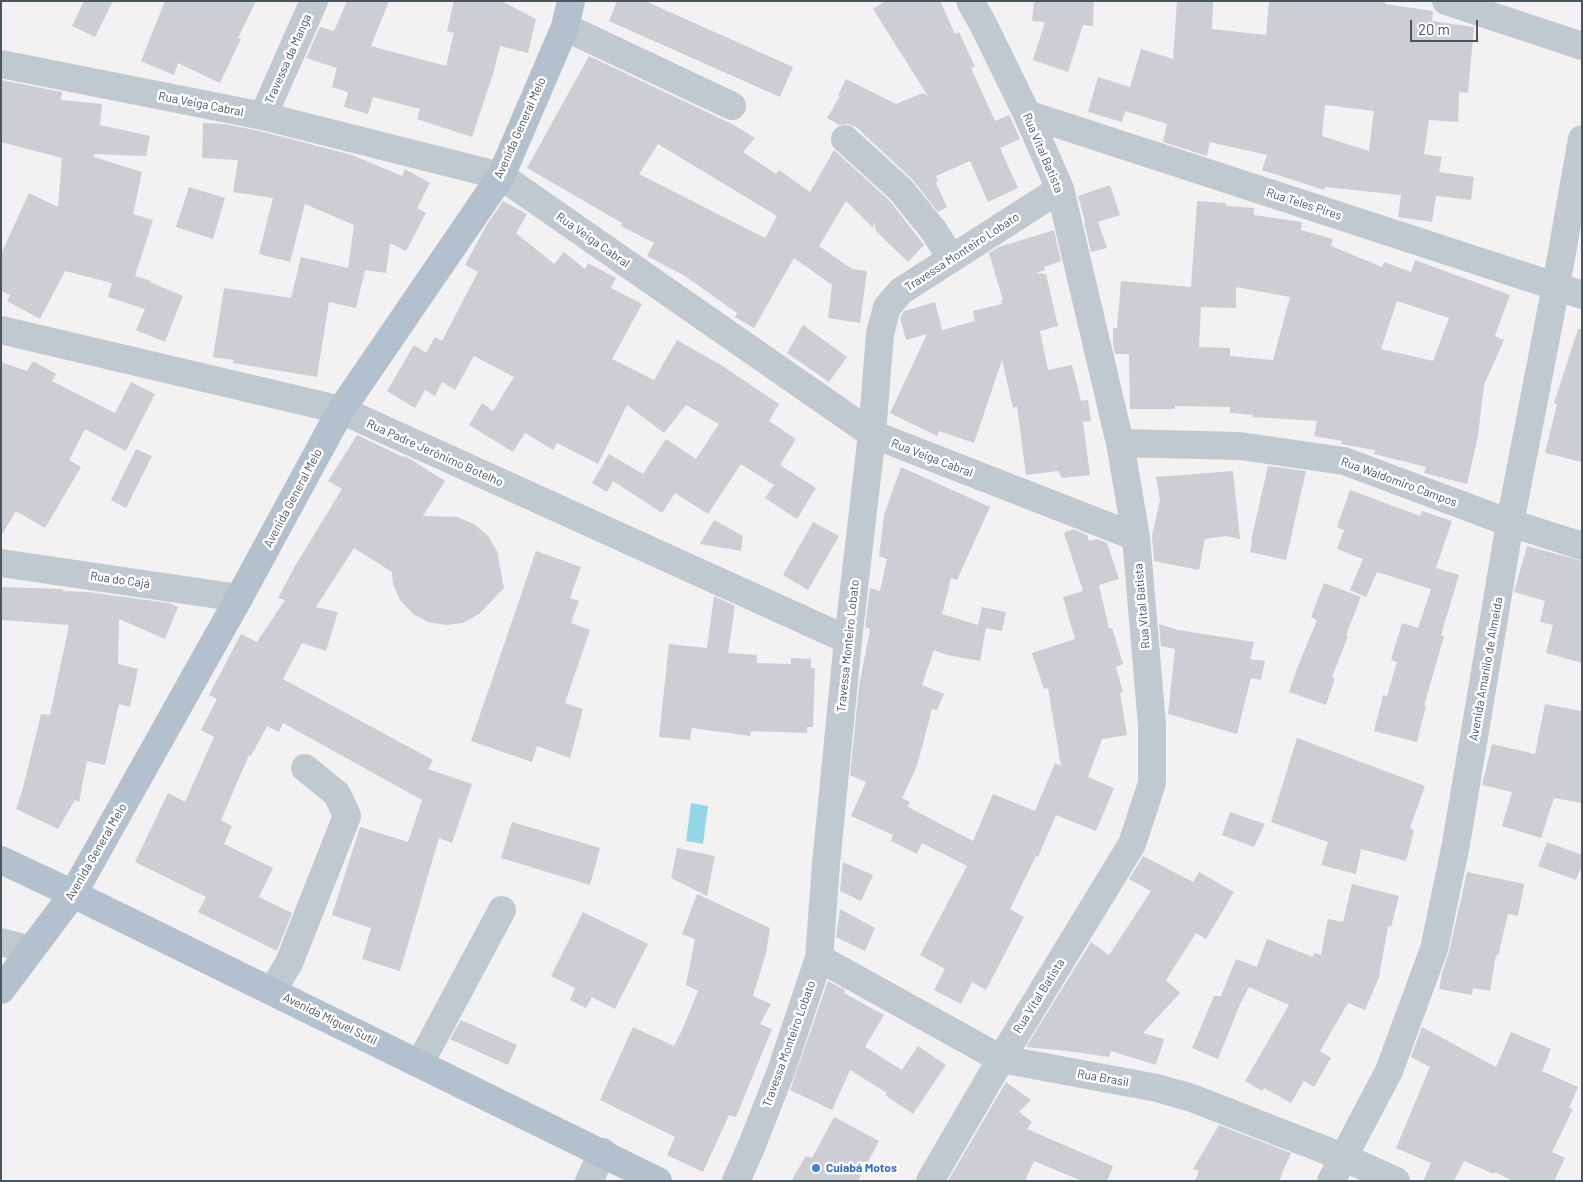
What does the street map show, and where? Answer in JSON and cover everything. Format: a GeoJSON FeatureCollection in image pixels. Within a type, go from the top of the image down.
{"type":"FeatureCollection","features":[{"type":"Feature","properties":{"kind":"main road","name":"Avenida General Melo"},"geometry":{"type":"LineString","coordinates":[[1,990],[73,894],[239,598],[341,410],[500,176],[568,14]]}},
{"type":"Feature","properties":{"kind":"main road","name":"Avenida Miguel Sutil"},"geometry":{"type":"LineString","coordinates":[[1,860],[603,1152],[658,1181]]}},
{"type":"Feature","properties":{"kind":"street","name":"Travessa da Manga"},"geometry":{"type":"LineString","coordinates":[[263,116],[314,1]]}},
{"type":"Feature","properties":{"kind":"street","name":"Rua Vital Batista"},"geometry":{"type":"LineString","coordinates":[[930,1181],[1001,1059],[1132,844],[1152,784],[1152,725],[1136,537],[1120,443],[1060,189],[1027,114],[970,1]]}},
{"type":"Feature","properties":{"kind":"street"},"geometry":{"type":"LineString","coordinates":[[1446,1],[1582,46]]}},
{"type":"Feature","properties":{"kind":"street"},"geometry":{"type":"LineString","coordinates":[[568,14],[732,106]]}},
{"type":"Feature","properties":{"kind":"street","name":"Rua Veiga Cabral"},"geometry":{"type":"LineString","coordinates":[[1,64],[263,116],[500,176],[872,434],[1136,537]]}},
{"type":"Feature","properties":{"kind":"street","name":"Rua Teles Pires"},"geometry":{"type":"LineString","coordinates":[[1027,114],[1582,295]]}},
{"type":"Feature","properties":{"kind":"street"},"geometry":{"type":"LineString","coordinates":[[846,139],[900,190],[934,231],[951,258]]}},
{"type":"Feature","properties":{"kind":"street","name":"Avenida Amarílio de Almeida"},"geometry":{"type":"LineString","coordinates":[[1337,1169],[1389,1071],[1434,949],[1456,844],[1510,523],[1556,286],[1582,139]]}},
{"type":"Feature","properties":{"kind":"street","name":"Travessa Monteiro Lobato"},"geometry":{"type":"LineString","coordinates":[[736,1181],[781,1071],[819,958],[826,864],[848,640],[872,434],[880,334],[887,307],[901,291],[1060,189]]}},
{"type":"Feature","properties":{"kind":"street","name":"Rua Padre Jerônimo Botelho"},"geometry":{"type":"LineString","coordinates":[[1,330],[341,410],[848,640]]}},
{"type":"Feature","properties":{"kind":"street","name":"Rua Waldomiro Campos"},"geometry":{"type":"LineString","coordinates":[[1120,443],[1240,446],[1344,461],[1510,523],[1582,546]]}},
{"type":"Feature","properties":{"kind":"street","name":"Rua do Cajá"},"geometry":{"type":"LineString","coordinates":[[1,563],[239,598]]}},
{"type":"Feature","properties":{"kind":"street"},"geometry":{"type":"LineString","coordinates":[[272,991],[289,963],[347,816],[337,794],[305,768]]}},
{"type":"Feature","properties":{"kind":"street"},"geometry":{"type":"LineString","coordinates":[[420,1063],[502,910]]}},
{"type":"Feature","properties":{"kind":"street"},"geometry":{"type":"LineString","coordinates":[[1,942],[31,950]]}},
{"type":"Feature","properties":{"kind":"street","name":"Rua Brasil"},"geometry":{"type":"LineString","coordinates":[[819,958],[1001,1059],[1158,1088],[1192,1098],[1337,1169],[1396,1181]]}},
{"type":"Feature","properties":{"kind":"street"},"geometry":{"type":"LineString","coordinates":[[589,1181],[603,1152]]}},
{"type":"Feature","properties":{"kind":"water"},"geometry":{"type":"Polygon","coordinates":[[[691,803],[708,806],[703,844],[686,841],[691,803]]]}},
{"type":"Feature","properties":{"kind":"building"},"geometry":{"type":"Polygon","coordinates":[[[84,1],[113,1],[95,37],[72,26],[84,1]]]}},
{"type":"Feature","properties":{"kind":"building"},"geometry":{"type":"Polygon","coordinates":[[[165,1],[256,1],[238,38],[241,39],[220,83],[178,63],[174,75],[141,61],[165,1]]]}},
{"type":"Feature","properties":{"kind":"building"},"geometry":{"type":"Polygon","coordinates":[[[347,1],[389,1],[371,46],[446,66],[454,33],[447,31],[454,1],[501,1],[536,19],[528,53],[500,46],[493,74],[472,137],[417,119],[420,109],[373,97],[368,114],[344,107],[348,92],[332,87],[337,68],[306,58],[320,27],[334,31],[347,1]]]}},
{"type":"Feature","properties":{"kind":"building"},"geometry":{"type":"Polygon","coordinates":[[[617,1],[645,1],[793,67],[780,97],[609,21],[617,1]]]}},
{"type":"Feature","properties":{"kind":"building"},"geometry":{"type":"Polygon","coordinates":[[[885,1],[940,1],[955,34],[959,32],[975,67],[971,68],[995,121],[1009,115],[1020,139],[1000,148],[1018,188],[988,202],[970,161],[936,176],[938,181],[936,183],[947,207],[938,212],[912,179],[856,127],[848,124],[839,125],[827,118],[840,96],[838,95],[846,79],[896,104],[923,93],[928,96],[873,9],[885,1]]]}},
{"type":"Feature","properties":{"kind":"building"},"geometry":{"type":"Polygon","coordinates":[[[1034,1],[1094,1],[1093,26],[1083,25],[1068,72],[1033,60],[1045,22],[1032,21],[1034,1]]]}},
{"type":"Feature","properties":{"kind":"building"},"geometry":{"type":"Polygon","coordinates":[[[1177,1],[1213,1],[1212,29],[1266,35],[1269,1],[1385,1],[1385,4],[1433,11],[1432,21],[1474,27],[1468,93],[1459,92],[1458,122],[1429,120],[1424,154],[1442,157],[1439,172],[1474,177],[1471,200],[1436,196],[1432,222],[1398,217],[1401,195],[1325,187],[1324,190],[1262,170],[1267,155],[1210,142],[1207,156],[1163,142],[1167,124],[1125,111],[1122,122],[1088,112],[1098,77],[1130,87],[1141,49],[1173,59],[1177,1]],[[1325,105],[1322,136],[1369,151],[1374,111],[1325,105]]]}},
{"type":"Feature","properties":{"kind":"building"},"geometry":{"type":"Polygon","coordinates":[[[589,56],[732,124],[755,138],[743,152],[776,174],[779,170],[810,192],[834,150],[890,201],[924,245],[908,262],[876,231],[874,221],[873,228],[846,201],[819,246],[852,269],[867,271],[860,323],[828,318],[832,285],[794,258],[754,328],[735,317],[737,313],[685,276],[647,256],[654,243],[621,226],[622,223],[527,168],[589,56]],[[658,144],[639,174],[765,238],[777,216],[658,144]]]}},
{"type":"Feature","properties":{"kind":"building"},"geometry":{"type":"Polygon","coordinates":[[[1,80],[62,92],[61,100],[102,104],[100,125],[150,136],[146,156],[94,154],[94,157],[142,172],[133,214],[153,220],[135,276],[151,281],[183,296],[165,342],[136,330],[145,309],[108,297],[112,283],[65,271],[40,319],[7,301],[10,295],[1,291],[1,254],[29,193],[58,207],[62,158],[1,142],[1,80]]]}},
{"type":"Feature","properties":{"kind":"building"},"geometry":{"type":"Polygon","coordinates":[[[203,123],[224,124],[260,131],[352,155],[402,176],[405,169],[430,183],[417,208],[426,213],[406,251],[390,243],[386,273],[365,270],[356,308],[329,302],[317,377],[233,363],[234,360],[213,357],[224,288],[291,298],[301,257],[348,268],[354,225],[305,204],[290,262],[259,254],[273,198],[233,192],[238,160],[202,158],[203,123]]]}},
{"type":"Feature","properties":{"kind":"building"},"geometry":{"type":"Polygon","coordinates":[[[1110,185],[1120,215],[1098,222],[1107,248],[1091,252],[1078,196],[1110,185]]]}},
{"type":"Feature","properties":{"kind":"building"},"geometry":{"type":"Polygon","coordinates":[[[189,187],[225,198],[213,239],[176,227],[189,187]]]}},
{"type":"Feature","properties":{"kind":"building"},"geometry":{"type":"Polygon","coordinates":[[[503,201],[527,214],[516,233],[554,264],[564,252],[585,269],[588,263],[616,278],[611,288],[642,304],[612,359],[654,380],[677,340],[721,365],[779,404],[769,421],[796,439],[780,465],[816,488],[797,519],[765,498],[774,485],[741,464],[708,514],[675,493],[662,513],[613,481],[607,492],[592,483],[609,454],[643,474],[666,439],[696,459],[719,424],[686,405],[664,433],[627,405],[598,464],[557,443],[553,450],[525,433],[513,452],[469,425],[482,403],[493,411],[514,377],[474,356],[455,390],[442,382],[435,396],[425,390],[415,408],[387,391],[414,345],[426,353],[435,337],[442,341],[478,272],[465,265],[486,226],[503,201]]]}},
{"type":"Feature","properties":{"kind":"building"},"geometry":{"type":"Polygon","coordinates":[[[1197,201],[1226,203],[1226,206],[1254,208],[1254,215],[1302,222],[1301,230],[1333,239],[1331,246],[1382,267],[1384,262],[1411,272],[1415,260],[1510,295],[1495,336],[1504,340],[1484,385],[1478,436],[1467,484],[1424,473],[1426,467],[1374,454],[1375,450],[1341,444],[1342,441],[1314,436],[1317,421],[1253,417],[1253,415],[1230,413],[1230,407],[1175,406],[1175,409],[1130,409],[1129,354],[1115,354],[1113,344],[1113,328],[1117,328],[1121,281],[1191,287],[1197,201]],[[1236,287],[1236,308],[1201,307],[1199,347],[1230,348],[1230,356],[1273,360],[1290,297],[1236,287]],[[1397,301],[1381,349],[1433,361],[1449,318],[1397,301]]]}},
{"type":"Feature","properties":{"kind":"building"},"geometry":{"type":"Polygon","coordinates":[[[1054,230],[1061,261],[1044,267],[1045,270],[1036,273],[1046,274],[1058,326],[1040,331],[1048,370],[1072,365],[1081,401],[1088,400],[1091,421],[1083,422],[1090,475],[1062,478],[1058,471],[1026,475],[1017,406],[1013,408],[1002,360],[974,443],[939,431],[937,436],[890,413],[927,334],[906,340],[900,318],[904,311],[935,302],[942,330],[975,321],[973,311],[1002,304],[1001,300],[1003,300],[989,253],[999,247],[1054,230]]]}},
{"type":"Feature","properties":{"kind":"building"},"geometry":{"type":"Polygon","coordinates":[[[803,325],[847,357],[829,382],[787,353],[803,325]]]}},
{"type":"Feature","properties":{"kind":"building"},"geometry":{"type":"Polygon","coordinates":[[[1578,329],[1582,329],[1582,462],[1545,453],[1557,404],[1554,403],[1578,329]]]}},
{"type":"Feature","properties":{"kind":"building"},"geometry":{"type":"Polygon","coordinates":[[[33,361],[56,374],[52,381],[115,413],[131,382],[155,394],[126,451],[85,429],[69,460],[81,467],[45,528],[16,511],[1,536],[1,362],[27,371],[33,361]]]}},
{"type":"Feature","properties":{"kind":"building"},"geometry":{"type":"Polygon","coordinates":[[[357,435],[410,459],[445,481],[423,516],[457,517],[474,524],[488,536],[497,551],[504,588],[479,614],[463,623],[446,625],[428,622],[413,614],[400,600],[393,584],[392,572],[354,548],[316,607],[338,612],[326,651],[302,643],[283,679],[433,760],[428,769],[472,784],[452,843],[439,838],[400,971],[362,959],[371,928],[332,915],[360,827],[408,842],[422,800],[283,723],[279,732],[267,726],[251,756],[249,755],[221,820],[232,826],[224,844],[273,868],[259,897],[292,913],[277,951],[198,912],[206,897],[135,862],[168,793],[185,802],[214,737],[201,730],[217,699],[209,695],[241,634],[257,642],[285,600],[278,598],[295,566],[342,489],[328,481],[357,435]]]}},
{"type":"Feature","properties":{"kind":"building"},"geometry":{"type":"Polygon","coordinates":[[[136,449],[152,456],[126,508],[111,500],[136,449]]]}},
{"type":"Feature","properties":{"kind":"building"},"geometry":{"type":"Polygon","coordinates":[[[1268,466],[1306,471],[1286,560],[1250,552],[1268,466]]]}},
{"type":"Feature","properties":{"kind":"building"},"geometry":{"type":"Polygon","coordinates":[[[901,467],[990,507],[957,580],[951,578],[942,614],[978,625],[982,607],[1006,612],[1002,631],[986,628],[980,661],[947,655],[934,650],[922,685],[944,694],[937,710],[932,709],[917,766],[902,798],[910,802],[908,807],[973,841],[993,794],[1035,811],[1055,763],[1061,766],[1048,688],[1044,689],[1032,653],[1075,639],[1063,597],[1083,591],[1064,533],[1073,529],[1087,535],[1089,541],[1097,539],[1107,543],[1119,579],[1099,585],[1109,629],[1112,628],[1123,664],[1116,667],[1123,692],[1120,693],[1127,735],[1102,739],[1088,777],[1114,788],[1096,831],[1056,815],[1038,857],[1036,856],[1010,909],[1024,917],[986,990],[972,982],[961,1004],[934,990],[945,969],[920,955],[967,866],[922,843],[917,854],[891,841],[893,835],[851,816],[866,782],[850,775],[859,686],[870,629],[865,627],[870,588],[880,591],[887,559],[879,556],[884,515],[901,467]]]}},
{"type":"Feature","properties":{"kind":"building"},"geometry":{"type":"Polygon","coordinates":[[[1233,471],[1240,539],[1226,536],[1205,539],[1199,570],[1154,561],[1152,536],[1160,500],[1156,477],[1233,471]]]}},
{"type":"Feature","properties":{"kind":"building"},"geometry":{"type":"Polygon","coordinates":[[[1350,490],[1420,516],[1422,511],[1452,521],[1436,568],[1459,575],[1441,635],[1444,636],[1424,706],[1426,706],[1417,742],[1374,731],[1383,695],[1387,696],[1397,662],[1391,660],[1402,623],[1418,628],[1431,589],[1377,572],[1366,597],[1350,590],[1363,559],[1337,549],[1344,530],[1337,527],[1350,490]]]}},
{"type":"Feature","properties":{"kind":"building"},"geometry":{"type":"Polygon","coordinates":[[[714,520],[743,536],[741,551],[700,544],[714,520]]]}},
{"type":"Feature","properties":{"kind":"building"},"geometry":{"type":"Polygon","coordinates":[[[813,522],[839,536],[808,590],[783,575],[813,522]]]}},
{"type":"Feature","properties":{"kind":"building"},"geometry":{"type":"Polygon","coordinates":[[[1527,546],[1582,561],[1582,663],[1546,653],[1553,625],[1540,622],[1545,601],[1514,592],[1527,546]]]}},
{"type":"Feature","properties":{"kind":"building"},"geometry":{"type":"Polygon","coordinates":[[[536,551],[581,567],[570,598],[579,601],[571,623],[590,630],[565,703],[583,709],[570,758],[537,746],[532,762],[471,741],[536,551]]]}},
{"type":"Feature","properties":{"kind":"building"},"geometry":{"type":"Polygon","coordinates":[[[1324,583],[1361,597],[1332,677],[1335,678],[1326,705],[1289,692],[1317,620],[1311,617],[1324,583]]]}},
{"type":"Feature","properties":{"kind":"building"},"geometry":{"type":"Polygon","coordinates":[[[1,587],[63,589],[63,591],[88,592],[169,603],[178,607],[165,639],[119,619],[118,664],[138,669],[130,707],[119,704],[105,765],[87,761],[79,802],[75,800],[58,829],[16,809],[41,714],[50,715],[69,625],[1,620],[1,587]]]}},
{"type":"Feature","properties":{"kind":"building"},"geometry":{"type":"Polygon","coordinates":[[[714,596],[735,606],[728,653],[757,655],[757,663],[791,664],[791,658],[811,659],[811,668],[815,668],[813,727],[807,727],[807,733],[751,731],[750,736],[692,728],[690,740],[659,737],[669,644],[707,648],[714,596]]]}},
{"type":"Feature","properties":{"kind":"building"},"geometry":{"type":"Polygon","coordinates":[[[1159,624],[1178,630],[1254,642],[1250,659],[1265,661],[1261,680],[1251,678],[1237,734],[1168,714],[1175,649],[1161,646],[1159,624]]]}},
{"type":"Feature","properties":{"kind":"building"},"geometry":{"type":"Polygon","coordinates":[[[1545,704],[1582,711],[1582,803],[1554,798],[1541,838],[1502,826],[1512,792],[1482,785],[1492,744],[1535,754],[1545,704]]]}},
{"type":"Feature","properties":{"kind":"building"},"geometry":{"type":"Polygon","coordinates":[[[1297,738],[1425,786],[1410,828],[1414,830],[1406,861],[1361,849],[1356,874],[1321,865],[1328,842],[1271,822],[1297,738]]]}},
{"type":"Feature","properties":{"kind":"building"},"geometry":{"type":"Polygon","coordinates":[[[1230,812],[1265,824],[1254,847],[1222,835],[1230,812]]]}},
{"type":"Feature","properties":{"kind":"building"},"geometry":{"type":"Polygon","coordinates":[[[512,822],[600,848],[590,885],[501,858],[512,822]]]}},
{"type":"Feature","properties":{"kind":"building"},"geometry":{"type":"Polygon","coordinates":[[[1547,842],[1582,855],[1582,865],[1576,880],[1538,866],[1547,842]]]}},
{"type":"Feature","properties":{"kind":"building"},"geometry":{"type":"Polygon","coordinates":[[[677,848],[715,856],[707,896],[671,878],[677,848]]]}},
{"type":"Feature","properties":{"kind":"building"},"geometry":{"type":"Polygon","coordinates":[[[1143,856],[1193,882],[1199,872],[1234,892],[1206,939],[1196,933],[1166,980],[1180,993],[1143,1033],[1164,1039],[1156,1065],[1111,1051],[1109,1057],[1026,1047],[1091,942],[1109,955],[1151,891],[1129,879],[1143,856]]]}},
{"type":"Feature","properties":{"kind":"building"},"geometry":{"type":"Polygon","coordinates":[[[843,862],[873,875],[861,901],[840,891],[843,862]]]}},
{"type":"Feature","properties":{"kind":"building"},"geometry":{"type":"Polygon","coordinates":[[[1467,872],[1524,884],[1518,916],[1508,914],[1498,956],[1496,955],[1490,991],[1473,988],[1472,995],[1439,989],[1467,872]]]}},
{"type":"Feature","properties":{"kind":"building"},"geometry":{"type":"Polygon","coordinates":[[[1352,884],[1399,896],[1391,927],[1388,926],[1379,977],[1365,1010],[1348,1003],[1320,1051],[1331,1058],[1314,1087],[1304,1081],[1291,1103],[1264,1088],[1262,1091],[1245,1081],[1289,1005],[1249,987],[1240,1004],[1218,1059],[1192,1048],[1214,996],[1221,996],[1236,959],[1257,967],[1267,939],[1313,957],[1314,953],[1321,955],[1328,919],[1343,922],[1352,884]]]}},
{"type":"Feature","properties":{"kind":"building"},"geometry":{"type":"Polygon","coordinates":[[[697,894],[770,928],[766,953],[753,996],[771,1004],[760,1024],[772,1029],[736,1117],[729,1115],[703,1172],[667,1155],[675,1137],[600,1100],[633,1027],[674,1046],[683,1028],[698,991],[686,985],[695,939],[682,934],[697,894]]]}},
{"type":"Feature","properties":{"kind":"building"},"geometry":{"type":"Polygon","coordinates":[[[840,909],[875,928],[865,951],[836,937],[840,909]]]}},
{"type":"Feature","properties":{"kind":"building"},"geometry":{"type":"Polygon","coordinates":[[[583,912],[648,944],[615,1009],[592,997],[586,1008],[570,1000],[575,988],[551,976],[583,912]]]}},
{"type":"Feature","properties":{"kind":"building"},"geometry":{"type":"Polygon","coordinates":[[[828,981],[845,990],[844,993],[884,1015],[865,1047],[902,1070],[918,1046],[946,1065],[913,1114],[885,1095],[887,1093],[850,1070],[832,1110],[790,1090],[828,981]]]}},
{"type":"Feature","properties":{"kind":"building"},"geometry":{"type":"Polygon","coordinates":[[[461,1020],[517,1045],[508,1065],[450,1039],[461,1020]]]}},
{"type":"Feature","properties":{"kind":"building"},"geometry":{"type":"Polygon","coordinates":[[[1422,1027],[1496,1067],[1511,1032],[1551,1049],[1542,1071],[1578,1087],[1569,1108],[1573,1109],[1552,1152],[1565,1158],[1554,1181],[1513,1181],[1495,1172],[1494,1174],[1464,1161],[1454,1181],[1423,1181],[1431,1163],[1396,1148],[1430,1067],[1411,1057],[1422,1027]]]}},
{"type":"Feature","properties":{"kind":"building"},"geometry":{"type":"Polygon","coordinates":[[[1006,1082],[1031,1100],[1019,1112],[1032,1122],[1027,1129],[1113,1166],[1107,1181],[1082,1181],[1034,1161],[1025,1181],[948,1181],[1006,1082]]]}},
{"type":"Feature","properties":{"kind":"building"},"geometry":{"type":"Polygon","coordinates":[[[834,1117],[879,1141],[858,1181],[791,1181],[806,1156],[812,1158],[834,1117]]]}},
{"type":"Feature","properties":{"kind":"building"},"geometry":{"type":"Polygon","coordinates":[[[1219,1125],[1291,1153],[1279,1181],[1195,1181],[1199,1171],[1193,1169],[1219,1125]]]}},
{"type":"Feature","properties":{"kind":"place","name":"Cuiabá Motos"},"geometry":{"type":"Point","coordinates":[816,1168]}}]}
